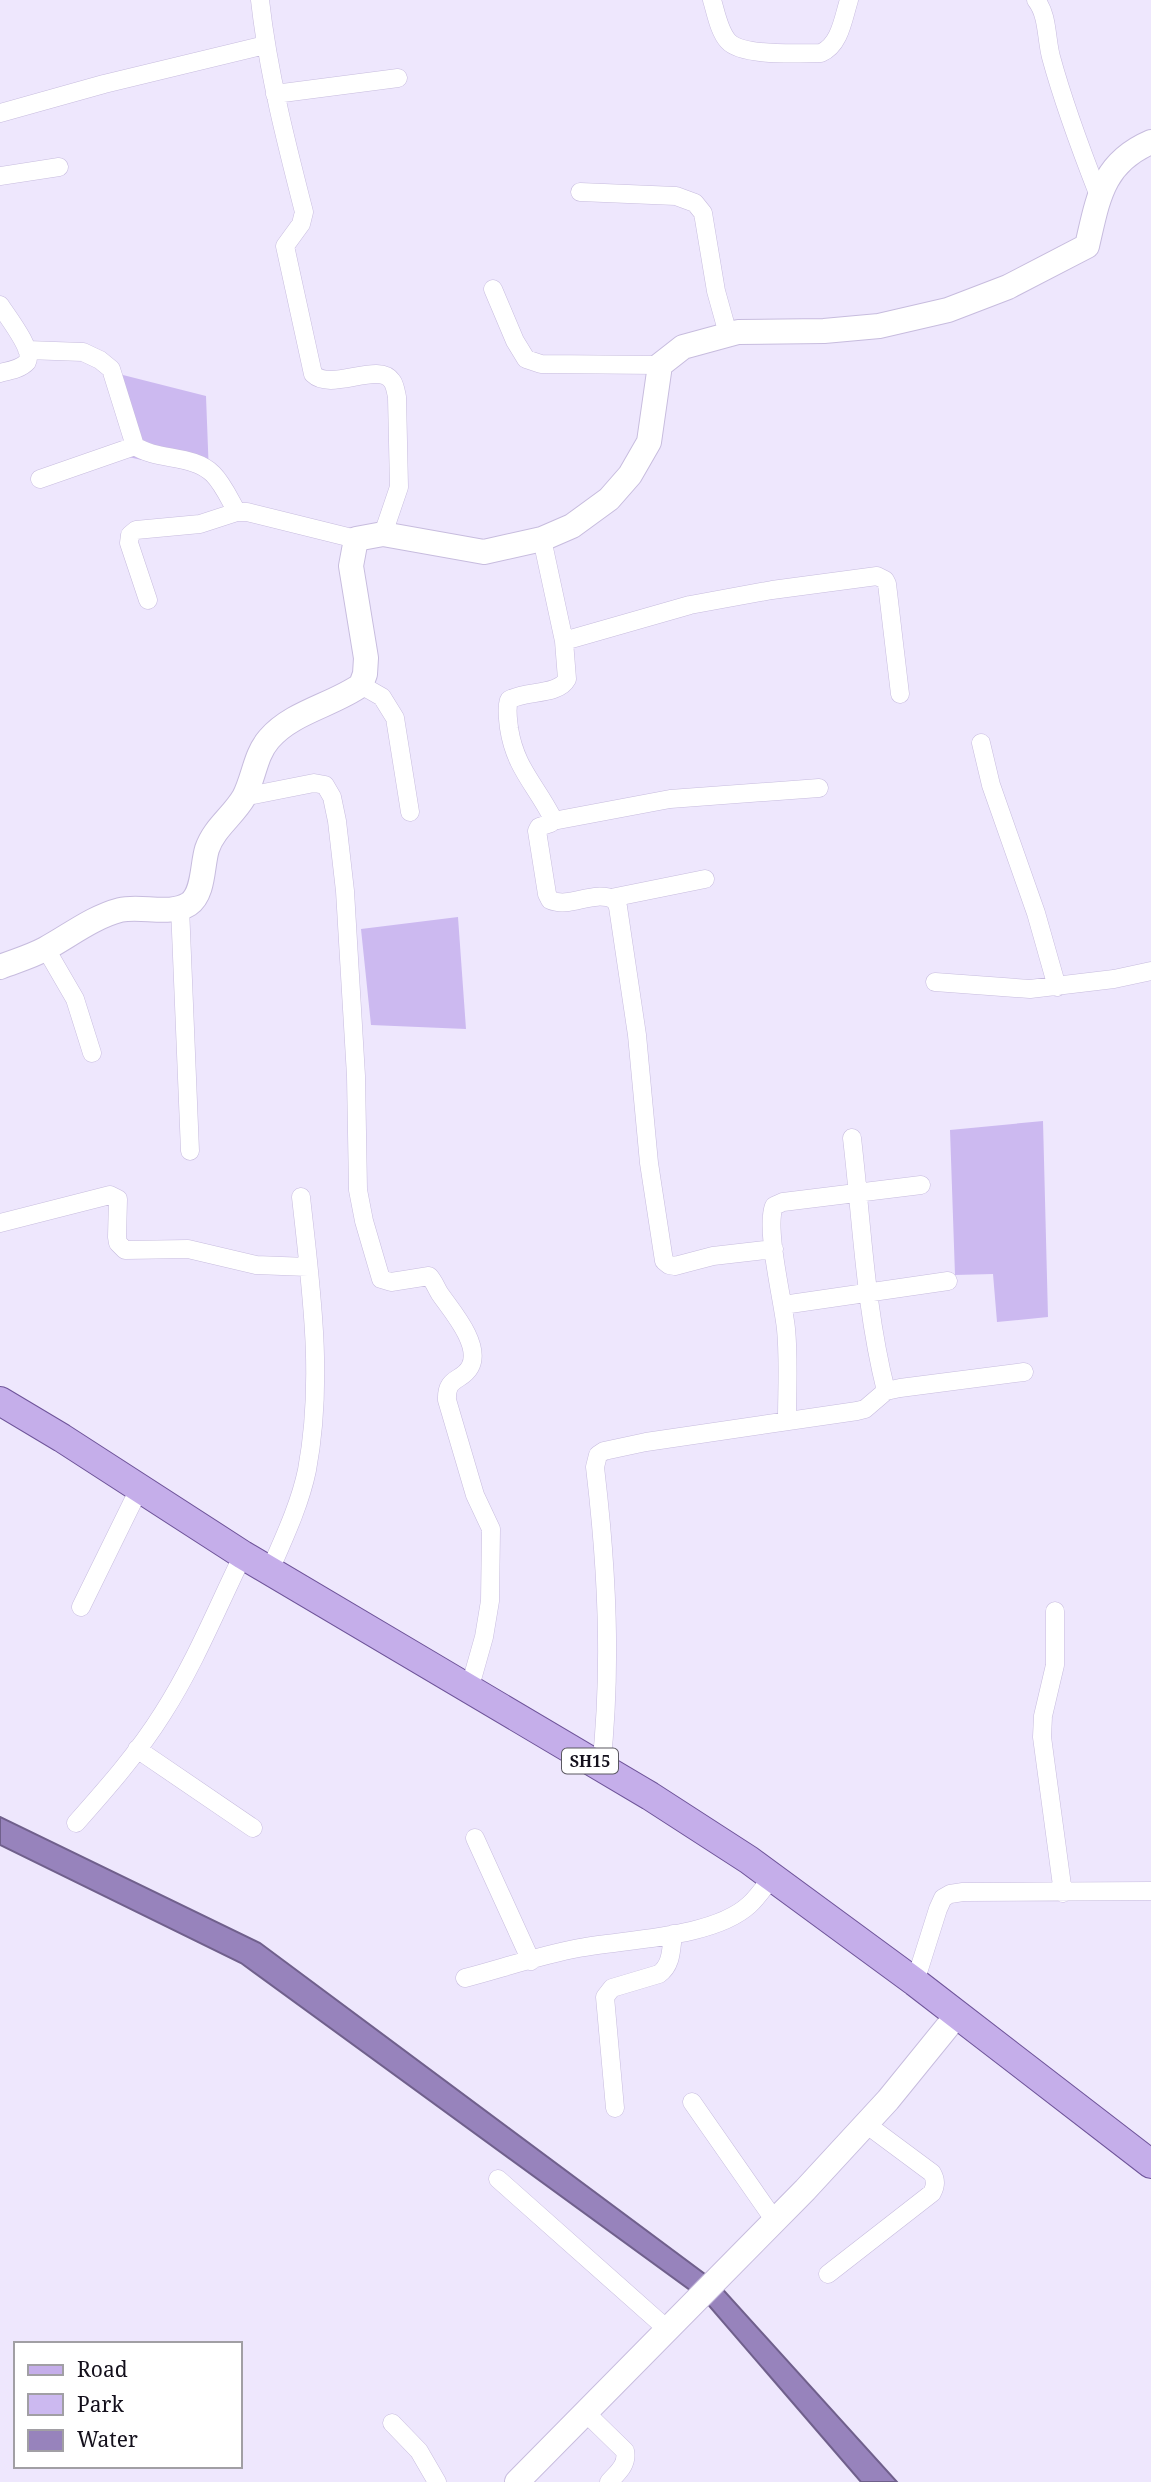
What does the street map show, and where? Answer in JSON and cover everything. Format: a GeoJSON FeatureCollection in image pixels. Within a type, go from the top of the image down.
{"type":"FeatureCollection","features":[{"type":"Feature","properties":{"kind":"main road","name":"SH15"},"geometry":{"type":"LineString","coordinates":[[0,1401],[243,1555],[650,1796],[773,1876],[1151,2164]]}},
{"type":"Feature","properties":{"kind":"street"},"geometry":{"type":"LineString","coordinates":[[260,0],[265,45],[275,94],[304,212],[301,224],[285,246],[313,374],[318,379],[327,380],[379,374],[388,376],[394,382],[397,397],[399,487],[383,534]]}},
{"type":"Feature","properties":{"kind":"street"},"geometry":{"type":"LineString","coordinates":[[712,0],[723,34],[730,45],[746,51],[821,53],[829,50],[836,41],[849,0]]}},
{"type":"Feature","properties":{"kind":"street"},"geometry":{"type":"LineString","coordinates":[[1035,0],[1042,8],[1050,54],[1071,125],[1099,196]]}},
{"type":"Feature","properties":{"kind":"street"},"geometry":{"type":"LineString","coordinates":[[0,113],[104,84],[265,45]]}},
{"type":"Feature","properties":{"kind":"street"},"geometry":{"type":"LineString","coordinates":[[275,94],[398,78]]}},
{"type":"Feature","properties":{"kind":"street"},"geometry":{"type":"LineString","coordinates":[[493,289],[515,341],[526,359],[541,364],[660,365],[683,347],[738,332],[824,331],[879,326],[948,310],[1008,287],[1087,246],[1099,196],[1111,170],[1151,142]]}},
{"type":"Feature","properties":{"kind":"street"},"geometry":{"type":"LineString","coordinates":[[0,176],[60,167]]}},
{"type":"Feature","properties":{"kind":"street"},"geometry":{"type":"LineString","coordinates":[[580,192],[676,196],[695,203],[703,213],[715,283],[728,334]]}},
{"type":"Feature","properties":{"kind":"street"},"geometry":{"type":"LineString","coordinates":[[0,305],[27,350],[27,361],[20,367],[0,373]]}},
{"type":"Feature","properties":{"kind":"street"},"geometry":{"type":"LineString","coordinates":[[27,350],[83,352],[100,359],[111,369],[135,446],[144,452],[200,465],[216,478],[237,512]]}},
{"type":"Feature","properties":{"kind":"street"},"geometry":{"type":"LineString","coordinates":[[148,600],[129,543],[130,535],[136,530],[147,528],[200,524],[237,512],[247,512],[356,539],[383,534],[484,552],[542,539],[572,526],[609,499],[630,475],[649,442],[660,365]]}},
{"type":"Feature","properties":{"kind":"street"},"geometry":{"type":"LineString","coordinates":[[40,479],[135,446]]}},
{"type":"Feature","properties":{"kind":"street"},"geometry":{"type":"LineString","coordinates":[[0,967],[46,948],[99,918],[117,911],[132,907],[180,908],[191,903],[198,889],[208,848],[217,829],[234,812],[243,797],[262,748],[270,737],[286,724],[361,685],[366,659],[351,565],[356,539]]}},
{"type":"Feature","properties":{"kind":"street"},"geometry":{"type":"LineString","coordinates":[[542,539],[564,641],[568,674],[566,683],[559,687],[518,695],[509,700],[507,709],[514,752],[553,821]]}},
{"type":"Feature","properties":{"kind":"street"},"geometry":{"type":"LineString","coordinates":[[564,641],[690,605],[772,590],[877,576],[887,584],[900,694]]}},
{"type":"Feature","properties":{"kind":"street"},"geometry":{"type":"LineString","coordinates":[[361,685],[382,697],[395,718],[410,812]]}},
{"type":"Feature","properties":{"kind":"street"},"geometry":{"type":"LineString","coordinates":[[981,743],[991,785],[1036,913],[1057,987]]}},
{"type":"Feature","properties":{"kind":"street"},"geometry":{"type":"LineString","coordinates":[[243,797],[314,783],[325,785],[332,797],[345,891],[356,1076],[358,1190],[364,1221],[381,1279],[391,1282],[429,1276],[462,1322],[471,1354],[469,1370],[453,1380],[446,1391],[475,1496],[491,1529],[490,1601],[484,1637],[469,1690]]}},
{"type":"Feature","properties":{"kind":"street"},"geometry":{"type":"LineString","coordinates":[[705,879],[611,898],[597,896],[560,903],[550,900],[547,894],[537,831],[539,827],[553,821],[670,799],[819,788]]}},
{"type":"Feature","properties":{"kind":"street"},"geometry":{"type":"LineString","coordinates":[[611,898],[615,900],[620,916],[638,1035],[649,1163],[664,1261],[675,1266],[713,1256],[774,1249]]}},
{"type":"Feature","properties":{"kind":"street"},"geometry":{"type":"LineString","coordinates":[[180,908],[190,1151]]}},
{"type":"Feature","properties":{"kind":"street"},"geometry":{"type":"LineString","coordinates":[[46,948],[75,999],[92,1053]]}},
{"type":"Feature","properties":{"kind":"street"},"geometry":{"type":"LineString","coordinates":[[935,982],[1007,988],[1057,987],[1151,971]]}},
{"type":"Feature","properties":{"kind":"street"},"geometry":{"type":"LineString","coordinates":[[852,1138],[867,1293],[886,1391]]}},
{"type":"Feature","properties":{"kind":"street"},"geometry":{"type":"LineString","coordinates":[[787,1421],[788,1358],[774,1249],[772,1209],[778,1203],[921,1185]]}},
{"type":"Feature","properties":{"kind":"street"},"geometry":{"type":"LineString","coordinates":[[0,1223],[110,1195],[118,1199],[117,1237],[121,1248],[125,1250],[188,1249],[256,1265],[309,1267]]}},
{"type":"Feature","properties":{"kind":"street"},"geometry":{"type":"LineString","coordinates":[[270,1570],[286,1535],[306,1472],[311,1439],[316,1334],[301,1197]]}},
{"type":"Feature","properties":{"kind":"street"},"geometry":{"type":"LineString","coordinates":[[783,1305],[947,1281]]}},
{"type":"Feature","properties":{"kind":"street"},"geometry":{"type":"LineString","coordinates":[[601,1768],[608,1692],[609,1637],[595,1467],[598,1455],[604,1451],[646,1441],[858,1411],[886,1391],[1024,1372]]}},
{"type":"Feature","properties":{"kind":"street"},"geometry":{"type":"LineString","coordinates":[[81,1607],[139,1489]]}},
{"type":"Feature","properties":{"kind":"street"},"geometry":{"type":"LineString","coordinates":[[76,1823],[121,1772],[162,1714],[190,1667],[243,1555]]}},
{"type":"Feature","properties":{"kind":"street"},"geometry":{"type":"LineString","coordinates":[[1055,1611],[1055,1665],[1043,1716],[1042,1737],[1063,1893]]}},
{"type":"Feature","properties":{"kind":"street"},"geometry":{"type":"LineString","coordinates":[[137,1749],[253,1828]]}},
{"type":"Feature","properties":{"kind":"street"},"geometry":{"type":"LineString","coordinates":[[475,1838],[531,1961]]}},
{"type":"Feature","properties":{"kind":"street"},"geometry":{"type":"LineString","coordinates":[[465,1978],[578,1948],[673,1934],[717,1922],[735,1915],[749,1905],[773,1876]]}},
{"type":"Feature","properties":{"kind":"street"},"geometry":{"type":"LineString","coordinates":[[915,1982],[938,1909],[943,1898],[950,1894],[995,1891],[1151,1891]]}},
{"type":"Feature","properties":{"kind":"street"},"geometry":{"type":"LineString","coordinates":[[615,2108],[604,1997],[612,1988],[665,1971],[670,1962],[673,1934]]}},
{"type":"Feature","properties":{"kind":"street"},"geometry":{"type":"LineString","coordinates":[[517,2482],[775,2221],[866,2124],[957,2015]]}},
{"type":"Feature","properties":{"kind":"street"},"geometry":{"type":"LineString","coordinates":[[692,2102],[775,2221]]}},
{"type":"Feature","properties":{"kind":"street"},"geometry":{"type":"LineString","coordinates":[[828,2274],[932,2193],[934,2188],[932,2173],[866,2124]]}},
{"type":"Feature","properties":{"kind":"street"},"geometry":{"type":"LineString","coordinates":[[498,2179],[667,2329]]}},
{"type":"Feature","properties":{"kind":"street"},"geometry":{"type":"LineString","coordinates":[[585,2412],[625,2451],[623,2466],[609,2482]]}},
{"type":"Feature","properties":{"kind":"street"},"geometry":{"type":"LineString","coordinates":[[392,2423],[419,2451],[437,2482]]}},
{"type":"Feature","properties":{"kind":"green space"},"geometry":{"type":"Polygon","coordinates":[[[119,374],[206,396],[209,475],[124,456],[119,374]]]}},
{"type":"Feature","properties":{"kind":"green space"},"geometry":{"type":"Polygon","coordinates":[[[458,917],[466,1029],[371,1025],[361,929],[458,917]]]}},
{"type":"Feature","properties":{"kind":"green space"},"geometry":{"type":"Polygon","coordinates":[[[1043,1121],[1048,1317],[997,1322],[993,1274],[955,1275],[950,1130],[1043,1121]]]}},
{"type":"Feature","properties":{"kind":"water"},"geometry":{"type":"Polygon","coordinates":[[[0,1817],[260,1943],[717,2283],[897,2482],[861,2482],[705,2301],[241,1963],[0,1845],[0,1817]]]}}]}
